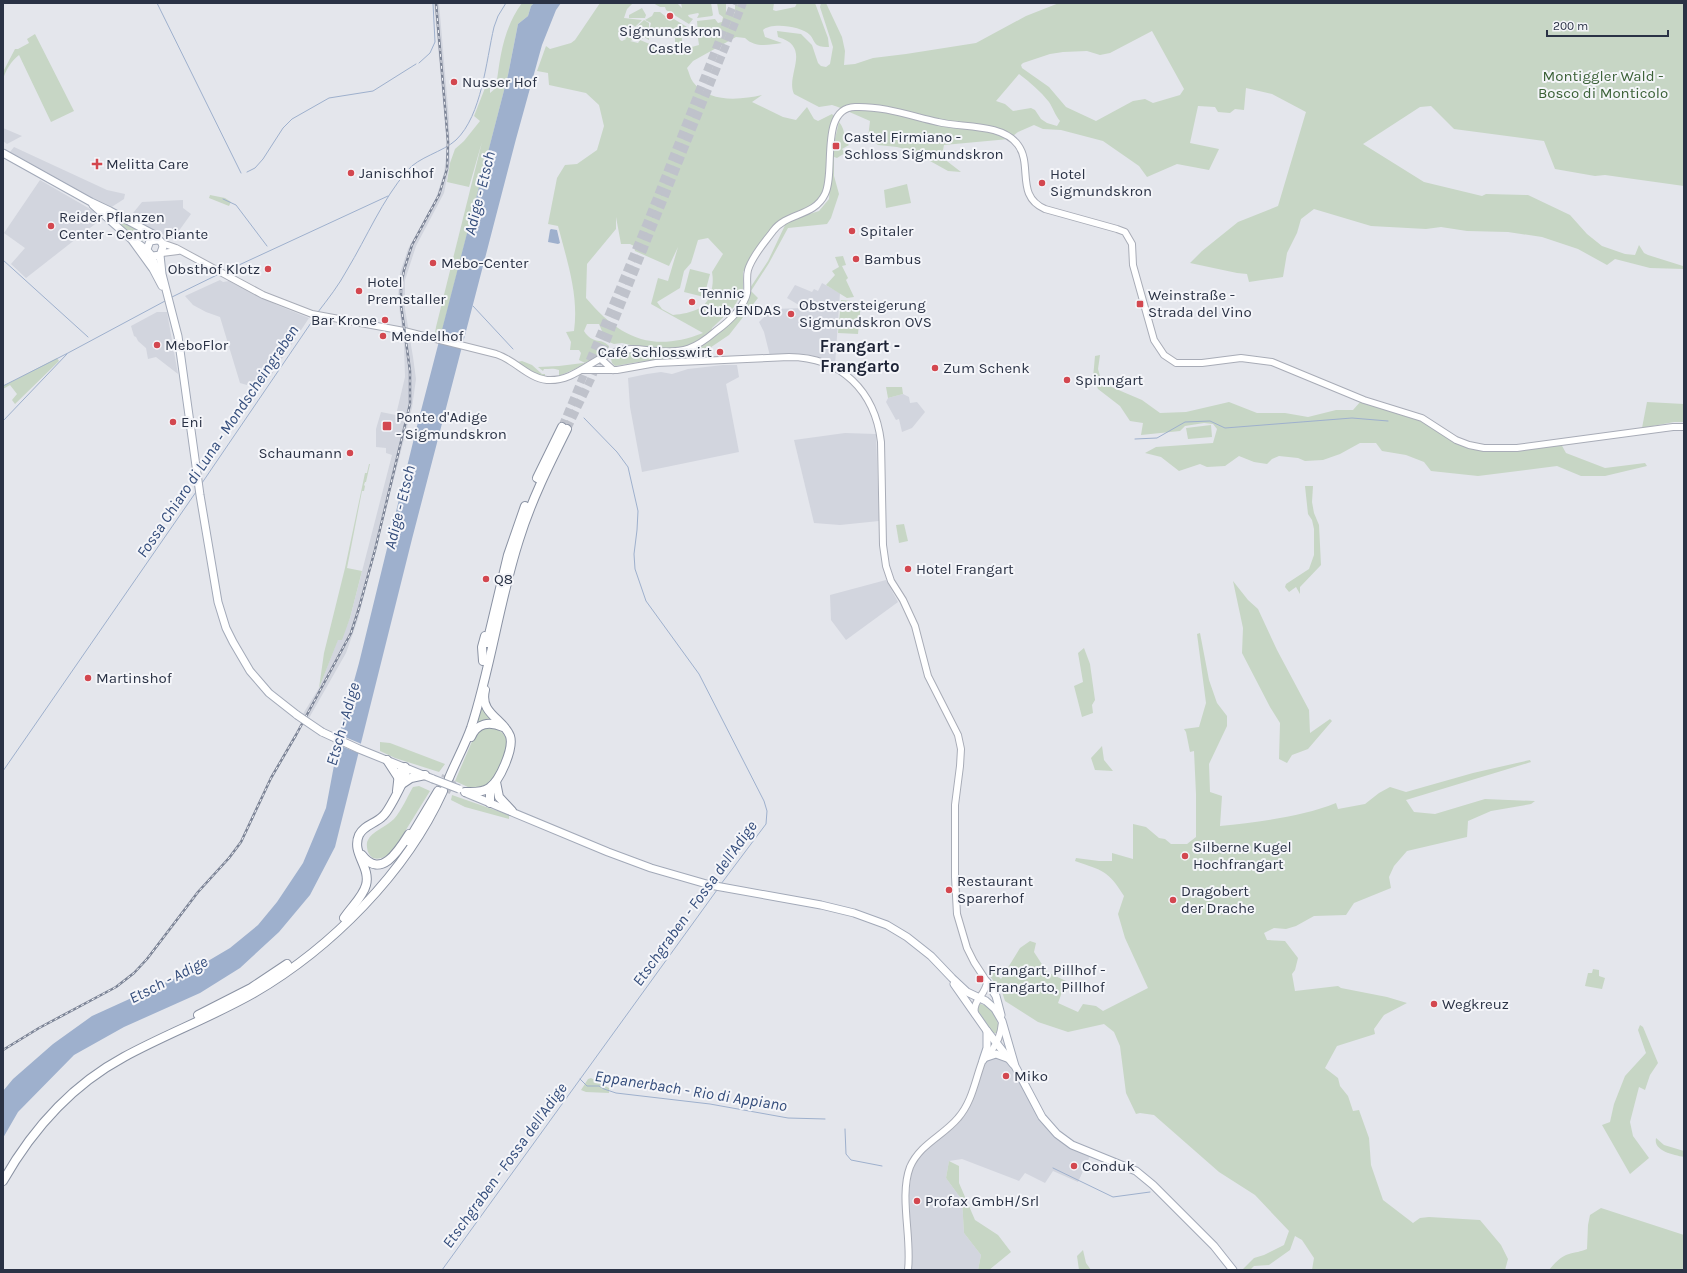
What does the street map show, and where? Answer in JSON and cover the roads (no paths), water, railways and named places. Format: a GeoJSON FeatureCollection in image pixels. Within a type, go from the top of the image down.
{"type":"FeatureCollection","features":[{"type":"Feature","properties":{"kind":"highway"},"geometry":{"type":"LineString","coordinates":[[564,428],[527,515],[514,554],[476,710],[470,730],[449,778],[468,719],[501,582],[514,535],[522,512],[547,456],[564,428]]}},
{"type":"Feature","properties":{"kind":"highway"},"geometry":{"type":"LineString","coordinates":[[502,560],[516,520],[522,512]]}},
{"type":"Feature","properties":{"kind":"highway"},"geometry":{"type":"LineString","coordinates":[[490,803],[496,798],[495,785],[511,749],[510,735],[490,712],[484,701],[484,694],[503,609],[503,599]]}},
{"type":"Feature","properties":{"kind":"highway"},"geometry":{"type":"LineString","coordinates":[[483,661],[482,648],[491,602]]}},
{"type":"Feature","properties":{"kind":"highway"},"geometry":{"type":"LineString","coordinates":[[449,778],[478,726],[487,723],[504,727]]}},
{"type":"Feature","properties":{"kind":"highway"},"geometry":{"type":"LineString","coordinates":[[384,759],[400,780]]}},
{"type":"Feature","properties":{"kind":"highway"},"geometry":{"type":"LineString","coordinates":[[344,918],[362,894],[366,884],[366,870],[359,855],[357,845],[358,839],[362,830],[383,817],[387,811],[397,791],[401,770],[405,767]]}},
{"type":"Feature","properties":{"kind":"highway"},"geometry":{"type":"LineString","coordinates":[[400,780],[425,775]]}},
{"type":"Feature","properties":{"kind":"highway"},"geometry":{"type":"LineString","coordinates":[[462,791],[484,791],[495,785]]}},
{"type":"Feature","properties":{"kind":"highway"},"geometry":{"type":"LineString","coordinates":[[495,785],[502,802],[512,811]]}},
{"type":"Feature","properties":{"kind":"highway"},"geometry":{"type":"LineString","coordinates":[[357,845],[368,862],[373,864],[382,864],[390,860],[402,844],[428,802],[441,791]]}},
{"type":"Feature","properties":{"kind":"highway"},"geometry":{"type":"LineString","coordinates":[[3,1181],[19,1154],[44,1121],[60,1104],[92,1077],[135,1051],[253,994],[285,973],[330,938],[362,907],[385,881],[415,840],[436,806],[441,791]]}},
{"type":"Feature","properties":{"kind":"highway"},"geometry":{"type":"LineString","coordinates":[[3,1170],[21,1142],[40,1118],[58,1099],[86,1076],[124,1051],[226,1001],[263,981],[305,952],[360,902],[389,868],[406,845],[441,791]]}},
{"type":"Feature","properties":{"kind":"main road"},"geometry":{"type":"LineString","coordinates":[[147,249],[150,241],[160,242],[182,251],[270,298],[312,314],[404,330],[504,356],[531,375],[546,380],[566,378],[617,351],[627,349],[671,352],[690,350],[701,344],[731,319],[746,298],[748,272],[751,263],[775,230],[783,221],[813,209],[823,199],[828,185],[833,126],[840,113],[849,108],[856,107],[897,111],[942,123],[979,126],[1008,136],[1020,147],[1028,191],[1036,204],[1045,209],[1125,232],[1132,244],[1133,265],[1154,340],[1164,355],[1176,364],[1202,363],[1241,358],[1272,362],[1364,400],[1422,418],[1456,440],[1469,445],[1484,448],[1517,448],[1667,427],[1684,427]]}},
{"type":"Feature","properties":{"kind":"main road"},"geometry":{"type":"LineString","coordinates":[[3,153],[91,202],[153,234],[164,247],[158,254]]}},
{"type":"Feature","properties":{"kind":"main road"},"geometry":{"type":"LineString","coordinates":[[91,202],[132,240],[147,249],[158,254],[182,251]]}},
{"type":"Feature","properties":{"kind":"main road"},"geometry":{"type":"LineString","coordinates":[[132,240],[152,269],[166,295]]}},
{"type":"Feature","properties":{"kind":"main road"},"geometry":{"type":"LineString","coordinates":[[158,254],[166,295],[178,336],[213,578],[222,615],[238,652],[259,682],[280,703],[322,732],[634,862],[710,885],[821,905],[854,913],[887,925],[907,937],[926,952],[967,992],[991,1004],[1001,1019],[996,1040],[985,1058]]}},
{"type":"Feature","properties":{"kind":"main road"},"geometry":{"type":"LineString","coordinates":[[604,367],[607,355]]}},
{"type":"Feature","properties":{"kind":"main road"},"geometry":{"type":"LineString","coordinates":[[580,370],[604,367],[613,370],[656,363],[807,358],[830,365],[844,374],[859,387],[872,406],[879,427],[881,442],[883,538],[886,566],[891,581],[903,600],[915,626],[928,676],[958,735],[961,749],[955,805],[955,877],[958,914],[967,948],[974,962],[996,996],[1015,1066],[1042,1117],[1057,1134],[1072,1145],[1122,1164],[1142,1176],[1153,1185],[1214,1246],[1233,1270]]}},
{"type":"Feature","properties":{"kind":"main road"},"geometry":{"type":"LineString","coordinates":[[598,360],[604,367]]}},
{"type":"Feature","properties":{"kind":"main road"},"geometry":{"type":"LineString","coordinates":[[952,978],[987,1031],[996,1040],[1015,1066]]}},
{"type":"Feature","properties":{"kind":"main road"},"geometry":{"type":"LineString","coordinates":[[975,1014],[975,1004],[987,987],[987,982]]}},
{"type":"Feature","properties":{"kind":"main road"},"geometry":{"type":"LineString","coordinates":[[908,1270],[909,1257],[906,1190],[910,1167],[918,1153],[927,1144],[948,1129],[960,1117],[972,1094],[985,1058],[987,1048],[987,1031]]}},
{"type":"Feature","properties":{"kind":"main road"},"geometry":{"type":"LineString","coordinates":[[985,1058],[996,1054],[1008,1058]]}},
{"type":"Feature","properties":{"kind":"water","name":"Adige - Etsch"},"geometry":{"type":"Polygon","coordinates":[[[534,3],[561,3],[556,10],[542,45],[516,139],[412,539],[335,847],[310,895],[279,932],[240,968],[200,993],[124,1027],[74,1055],[18,1112],[3,1138],[3,1091],[13,1079],[53,1044],[92,1016],[191,971],[230,948],[258,925],[277,902],[303,863],[326,808],[341,728],[359,663],[416,430],[508,75],[518,24],[528,16],[531,6],[534,3]]]}},
{"type":"Feature","properties":{"kind":"water"},"geometry":{"type":"Polygon","coordinates":[[[551,229],[557,230],[560,243],[548,242],[551,229]]]}},
{"type":"Feature","properties":{"kind":"waterway"},"geometry":{"type":"LineString","coordinates":[[157,3],[241,173]]}},
{"type":"Feature","properties":{"kind":"waterway"},"geometry":{"type":"LineString","coordinates":[[419,63],[430,53],[435,42],[433,3]]}},
{"type":"Feature","properties":{"kind":"waterway","name":"Fossa Chiaro di Luna - Mondscheingraben"},"geometry":{"type":"LineString","coordinates":[[318,312],[340,281],[382,206],[398,182],[417,162],[451,144],[465,129],[472,117],[482,87],[494,27],[498,16],[506,3]]}},
{"type":"Feature","properties":{"kind":"waterway"},"geometry":{"type":"LineString","coordinates":[[247,172],[255,168],[263,159],[283,128],[292,119],[329,98],[373,91],[416,64]]}},
{"type":"Feature","properties":{"kind":"waterway"},"geometry":{"type":"LineString","coordinates":[[226,271],[388,196]]}},
{"type":"Feature","properties":{"kind":"waterway"},"geometry":{"type":"LineString","coordinates":[[223,199],[236,205],[267,246]]}},
{"type":"Feature","properties":{"kind":"waterway"},"geometry":{"type":"LineString","coordinates":[[3,260],[88,337]]}},
{"type":"Feature","properties":{"kind":"waterway"},"geometry":{"type":"LineString","coordinates":[[172,297],[219,274]]}},
{"type":"Feature","properties":{"kind":"waterway"},"geometry":{"type":"LineString","coordinates":[[3,386],[165,301]]}},
{"type":"Feature","properties":{"kind":"waterway"},"geometry":{"type":"LineString","coordinates":[[473,306],[513,349]]}},
{"type":"Feature","properties":{"kind":"waterway","name":"Fossa Chiaro di Luna - Mondscheingraben"},"geometry":{"type":"LineString","coordinates":[[202,483],[315,317]]}},
{"type":"Feature","properties":{"kind":"waterway"},"geometry":{"type":"LineString","coordinates":[[3,421],[67,354]]}},
{"type":"Feature","properties":{"kind":"waterway","name":"Etschgraben - Fossa dell'Adige"},"geometry":{"type":"LineString","coordinates":[[584,418],[617,452],[628,467],[638,511],[634,554],[635,569],[646,601],[699,674],[764,801],[767,811],[766,824],[721,884]]}},
{"type":"Feature","properties":{"kind":"waterway"},"geometry":{"type":"LineString","coordinates":[[1135,439],[1157,438],[1185,422],[1210,421],[1225,428],[1352,418],[1388,421]]}},
{"type":"Feature","properties":{"kind":"waterway","name":"Fossa Chiaro di Luna - Mondscheingraben"},"geometry":{"type":"LineString","coordinates":[[3,771],[196,492]]}},
{"type":"Feature","properties":{"kind":"waterway","name":"Eppanerbach - Rio di Appiano"},"geometry":{"type":"LineString","coordinates":[[442,1270],[717,890]]}},
{"type":"Feature","properties":{"kind":"waterway","name":"Eppanerbach - Rio di Appiano"},"geometry":{"type":"LineString","coordinates":[[580,1079],[587,1086],[599,1086],[616,1093],[710,1104],[788,1118],[825,1119]]}},
{"type":"Feature","properties":{"kind":"waterway","name":"Eppanerbach - Rio di Appiano"},"geometry":{"type":"LineString","coordinates":[[845,1129],[846,1154],[851,1160],[882,1166]]}},
{"type":"Feature","properties":{"kind":"waterway","name":"Eppanerbach - Rio di Appiano"},"geometry":{"type":"LineString","coordinates":[[1053,1168],[1113,1197],[1150,1192]]}},
{"type":"Feature","properties":{"kind":"tunnel"},"geometry":{"type":"LineString","coordinates":[[562,427],[647,223],[734,3]]}},
{"type":"Feature","properties":{"kind":"tunnel"},"geometry":{"type":"LineString","coordinates":[[567,429],[591,379],[743,3]]}},
{"type":"Feature","properties":{"kind":"tunnel"},"geometry":{"type":"LineString","coordinates":[[439,789],[446,776]]}},
{"type":"Feature","properties":{"kind":"tunnel"},"geometry":{"type":"LineString","coordinates":[[446,792],[453,780]]}},
{"type":"Feature","properties":{"kind":"railway"},"geometry":{"type":"LineString","coordinates":[[3,1050],[39,1028],[116,987],[134,973],[147,959],[198,892],[229,858],[241,842],[271,778],[351,633],[375,550],[410,404],[410,371],[401,305],[401,286],[404,270],[412,245],[439,195],[447,169],[448,142],[436,3]]}},
{"type":"Feature","properties":{"kind":"place","name":"Sigmundskron Castle"},"geometry":{"type":"Point","coordinates":[670,16]}},
{"type":"Feature","properties":{"kind":"place","name":"Nusser Hof"},"geometry":{"type":"Point","coordinates":[454,82]}},
{"type":"Feature","properties":{"kind":"place","name":"Castel Firmiano - Schloss Sigmundskron"},"geometry":{"type":"Point","coordinates":[836,146]}},
{"type":"Feature","properties":{"kind":"place","name":"Melitta Care"},"geometry":{"type":"Point","coordinates":[97,164]}},
{"type":"Feature","properties":{"kind":"place","name":"Janischhof"},"geometry":{"type":"Point","coordinates":[351,173]}},
{"type":"Feature","properties":{"kind":"place","name":"Hotel Sigmundskron"},"geometry":{"type":"Point","coordinates":[1042,183]}},
{"type":"Feature","properties":{"kind":"place","name":"Reider Pflanzen Center - Centro Piante"},"geometry":{"type":"Point","coordinates":[51,226]}},
{"type":"Feature","properties":{"kind":"place","name":"Spitaler"},"geometry":{"type":"Point","coordinates":[852,231]}},
{"type":"Feature","properties":{"kind":"place","name":"Bambus"},"geometry":{"type":"Point","coordinates":[856,259]}},
{"type":"Feature","properties":{"kind":"place","name":"Mebo-Center"},"geometry":{"type":"Point","coordinates":[433,263]}},
{"type":"Feature","properties":{"kind":"place","name":"Obsthof Klotz"},"geometry":{"type":"Point","coordinates":[268,269]}},
{"type":"Feature","properties":{"kind":"place","name":"Hotel Premstaller"},"geometry":{"type":"Point","coordinates":[359,291]}},
{"type":"Feature","properties":{"kind":"place","name":"Tennic Club ENDAS"},"geometry":{"type":"Point","coordinates":[692,302]}},
{"type":"Feature","properties":{"kind":"place","name":"Weinstraße - Strada del Vino"},"geometry":{"type":"Point","coordinates":[1140,304]}},
{"type":"Feature","properties":{"kind":"place","name":"Obstversteigerung Sigmundskron OVS"},"geometry":{"type":"Point","coordinates":[791,314]}},
{"type":"Feature","properties":{"kind":"place","name":"Bar Krone"},"geometry":{"type":"Point","coordinates":[385,320]}},
{"type":"Feature","properties":{"kind":"place","name":"Mendelhof"},"geometry":{"type":"Point","coordinates":[383,336]}},
{"type":"Feature","properties":{"kind":"place","name":"MeboFlor"},"geometry":{"type":"Point","coordinates":[157,345]}},
{"type":"Feature","properties":{"kind":"place","name":"Café Schlosswirt"},"geometry":{"type":"Point","coordinates":[720,352]}},
{"type":"Feature","properties":{"kind":"place","name":"Zum Schenk"},"geometry":{"type":"Point","coordinates":[935,368]}},
{"type":"Feature","properties":{"kind":"place","name":"Spinngart"},"geometry":{"type":"Point","coordinates":[1067,380]}},
{"type":"Feature","properties":{"kind":"place","name":"Eni"},"geometry":{"type":"Point","coordinates":[173,422]}},
{"type":"Feature","properties":{"kind":"place","name":"Ponte d'Adige - Sigmundskron"},"geometry":{"type":"Point","coordinates":[387,426]}},
{"type":"Feature","properties":{"kind":"place","name":"Schaumann"},"geometry":{"type":"Point","coordinates":[350,453]}},
{"type":"Feature","properties":{"kind":"place","name":"Hotel Frangart"},"geometry":{"type":"Point","coordinates":[908,569]}},
{"type":"Feature","properties":{"kind":"place","name":"Q8"},"geometry":{"type":"Point","coordinates":[486,579]}},
{"type":"Feature","properties":{"kind":"place","name":"Martinshof"},"geometry":{"type":"Point","coordinates":[88,678]}},
{"type":"Feature","properties":{"kind":"place","name":"Silberne Kugel Hochfrangart"},"geometry":{"type":"Point","coordinates":[1185,856]}},
{"type":"Feature","properties":{"kind":"place","name":"Restaurant Sparerhof"},"geometry":{"type":"Point","coordinates":[949,890]}},
{"type":"Feature","properties":{"kind":"place","name":"Dragobert der Drache"},"geometry":{"type":"Point","coordinates":[1173,900]}},
{"type":"Feature","properties":{"kind":"place","name":"Frangart, Pillhof - Frangarto, Pillhof"},"geometry":{"type":"Point","coordinates":[980,979]}},
{"type":"Feature","properties":{"kind":"place","name":"Wegkreuz"},"geometry":{"type":"Point","coordinates":[1434,1004]}},
{"type":"Feature","properties":{"kind":"place","name":"Miko"},"geometry":{"type":"Point","coordinates":[1006,1076]}},
{"type":"Feature","properties":{"kind":"place","name":"Conduk"},"geometry":{"type":"Point","coordinates":[1074,1166]}},
{"type":"Feature","properties":{"kind":"place","name":"Profax GmbH/Srl"},"geometry":{"type":"Point","coordinates":[917,1201]}},
{"type":"Feature","properties":{"kind":"district","name":"Frangart - Frangarto"},"geometry":{"type":"Point","coordinates":[860,356]}},
{"type":"Feature","properties":{"kind":"park label","name":"Montiggler Wald - Bosco di Monticolo"},"geometry":{"type":"Point","coordinates":[1603,84]}},
{"type":"Feature","properties":{"kind":"water label","name":"Etsch - Adige"},"geometry":{"type":"Point","coordinates":[342,724]}},
{"type":"Feature","properties":{"kind":"water label","name":"Etsch - Adige"},"geometry":{"type":"Point","coordinates":[168,979]}}]}
